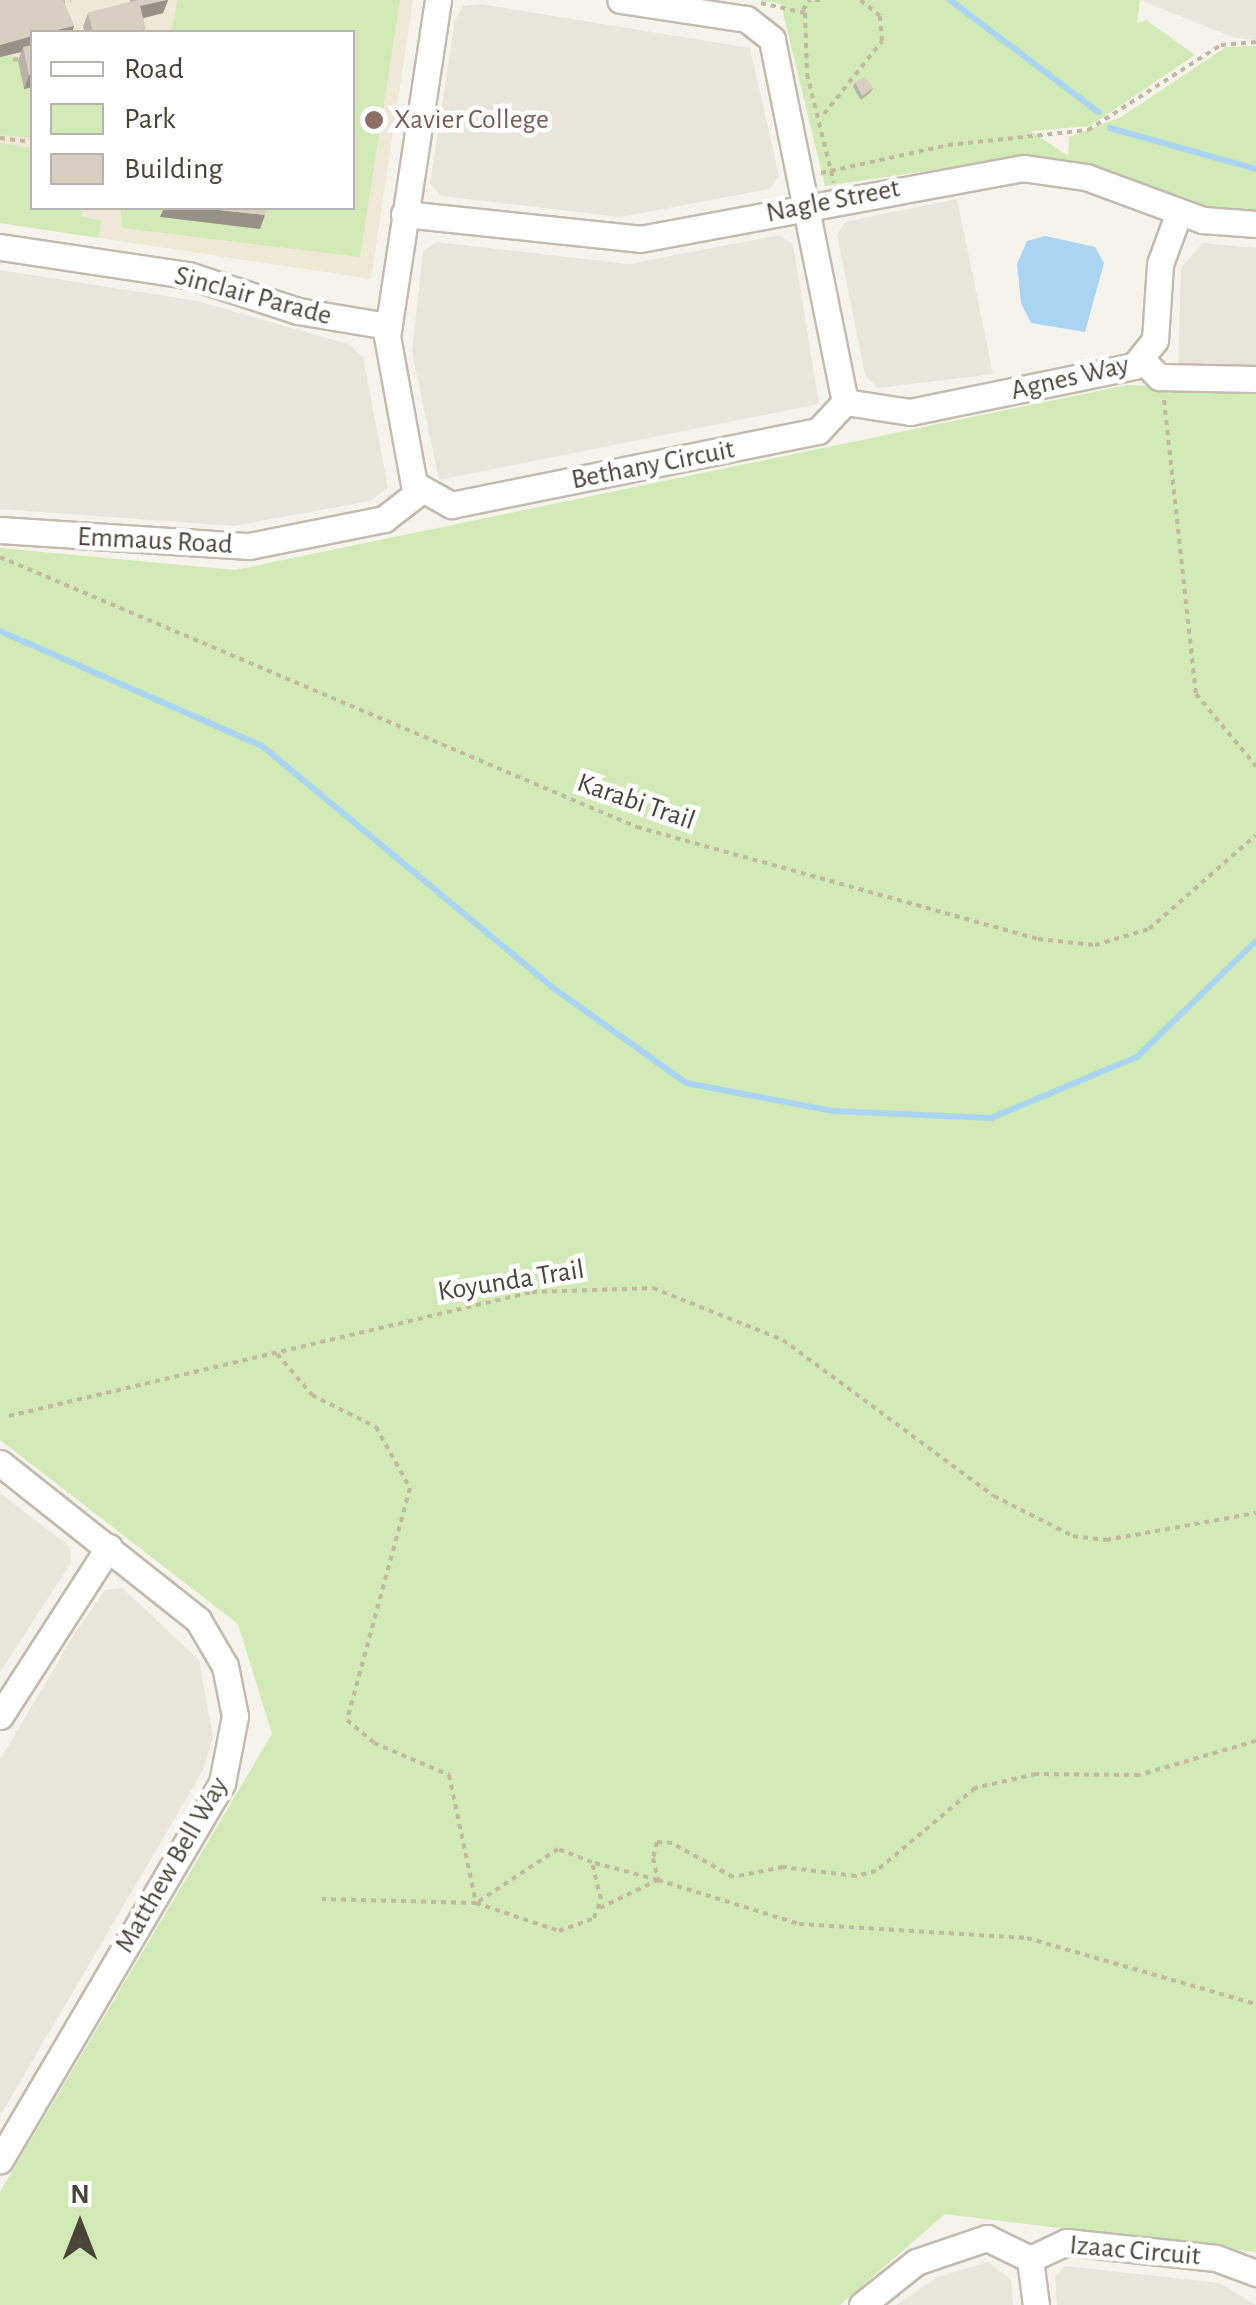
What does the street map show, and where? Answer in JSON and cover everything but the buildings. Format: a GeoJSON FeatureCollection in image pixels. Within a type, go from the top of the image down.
{"type":"FeatureCollection","features":[{"type":"Feature","properties":{"kind":"street"},"geometry":{"type":"LineString","coordinates":[[419,492],[388,326],[438,0]]}},
{"type":"Feature","properties":{"kind":"street"},"geometry":{"type":"LineString","coordinates":[[620,0],[746,19],[768,32],[808,206],[845,402]]}},
{"type":"Feature","properties":{"kind":"street","name":"Nagle Street"},"geometry":{"type":"LineString","coordinates":[[404,214],[602,241],[1023,168],[1086,177],[1179,212],[1256,224]]}},
{"type":"Feature","properties":{"kind":"street","name":"Agnes Way"},"geometry":{"type":"LineString","coordinates":[[845,402],[922,410],[1151,369],[1160,264],[1179,212]]}},
{"type":"Feature","properties":{"kind":"street","name":"Sinclair Parade"},"geometry":{"type":"LineString","coordinates":[[0,247],[188,275],[298,311],[388,326]]}},
{"type":"Feature","properties":{"kind":"street"},"geometry":{"type":"LineString","coordinates":[[1151,369],[1256,379]]}},
{"type":"Feature","properties":{"kind":"street","name":"Bethany Circuit"},"geometry":{"type":"LineString","coordinates":[[419,492],[451,505],[800,435],[832,422],[845,402]]}},
{"type":"Feature","properties":{"kind":"street","name":"Emmaus Road"},"geometry":{"type":"LineString","coordinates":[[0,530],[248,546],[384,518],[419,492]]}},
{"type":"Feature","properties":{"kind":"street","name":"Matthew Bell Way"},"geometry":{"type":"LineString","coordinates":[[0,1463],[110,1547],[213,1641],[233,1694],[235,1736],[222,1783],[0,2160]]}},
{"type":"Feature","properties":{"kind":"street"},"geometry":{"type":"LineString","coordinates":[[0,1716],[110,1547]]}},
{"type":"Feature","properties":{"kind":"street","name":"Izaac Circuit"},"geometry":{"type":"LineString","coordinates":[[862,2305],[916,2262],[964,2242],[1000,2239],[1030,2259],[1076,2243],[1216,2258],[1256,2273]]}},
{"type":"Feature","properties":{"kind":"street"},"geometry":{"type":"LineString","coordinates":[[1030,2259],[1036,2305]]}},
{"type":"Feature","properties":{"kind":"path"},"geometry":{"type":"LineString","coordinates":[[64,18],[59,1],[71,0]]}},
{"type":"Feature","properties":{"kind":"path"},"geometry":{"type":"LineString","coordinates":[[822,0],[812,0],[803,10],[807,74],[823,115],[835,188]]}},
{"type":"Feature","properties":{"kind":"path"},"geometry":{"type":"LineString","coordinates":[[823,115],[882,42],[880,16],[860,0]]}},
{"type":"Feature","properties":{"kind":"path"},"geometry":{"type":"LineString","coordinates":[[751,2],[803,10]]}},
{"type":"Feature","properties":{"kind":"path"},"geometry":{"type":"LineString","coordinates":[[816,174],[1088,130],[1222,45],[1256,42]]}},
{"type":"Feature","properties":{"kind":"path"},"geometry":{"type":"LineString","coordinates":[[13,60],[30,56]]}},
{"type":"Feature","properties":{"kind":"path"},"geometry":{"type":"LineString","coordinates":[[0,138],[30,142]]}},
{"type":"Feature","properties":{"kind":"path"},"geometry":{"type":"LineString","coordinates":[[1151,369],[1196,694],[1256,766]]}},
{"type":"Feature","properties":{"kind":"path","name":"Karabi Trail"},"geometry":{"type":"LineString","coordinates":[[0,557],[637,827],[1038,939],[1095,945],[1137,934],[1256,835]]}},
{"type":"Feature","properties":{"kind":"path","name":"Koyunda Trail"},"geometry":{"type":"LineString","coordinates":[[10,1416],[532,1292],[653,1288],[783,1340],[994,1496],[1073,1536],[1106,1540],[1256,1512]]}},
{"type":"Feature","properties":{"kind":"path"},"geometry":{"type":"LineString","coordinates":[[276,1354],[312,1394],[376,1427],[410,1488],[347,1720],[374,1744],[449,1775],[476,1903]]}},
{"type":"Feature","properties":{"kind":"path"},"geometry":{"type":"LineString","coordinates":[[658,1880],[657,1842],[733,1877],[783,1867],[834,1876],[876,1871],[975,1788],[1036,1774],[1139,1775],[1256,1742]]}},
{"type":"Feature","properties":{"kind":"path"},"geometry":{"type":"LineString","coordinates":[[476,1903],[558,1849],[798,1924],[1026,1938],[1256,2004]]}},
{"type":"Feature","properties":{"kind":"path"},"geometry":{"type":"LineString","coordinates":[[592,1862],[597,1910]]}},
{"type":"Feature","properties":{"kind":"path"},"geometry":{"type":"LineString","coordinates":[[322,1898],[476,1903],[559,1931],[658,1880]]}},
{"type":"Feature","properties":{"kind":"shaded area","name":"Xavier College"},"geometry":{"type":"Polygon","coordinates":[[[0,0],[413,0],[371,279],[0,223],[0,0]]]}},
{"type":"Feature","properties":{"kind":"shaded area"},"geometry":{"type":"Polygon","coordinates":[[[1140,0],[1256,0],[1256,40],[1235,38],[1140,0]]]}},
{"type":"Feature","properties":{"kind":"shaded area"},"geometry":{"type":"Polygon","coordinates":[[[481,4],[750,48],[779,176],[770,189],[620,217],[441,196],[430,183],[455,20],[463,6],[481,4]]]}},
{"type":"Feature","properties":{"kind":"shaded area"},"geometry":{"type":"Polygon","coordinates":[[[957,199],[993,374],[878,388],[865,375],[837,235],[845,222],[957,199]]]}},
{"type":"Feature","properties":{"kind":"shaded area"},"geometry":{"type":"Polygon","coordinates":[[[779,235],[793,244],[819,404],[439,480],[412,352],[423,251],[436,242],[629,264],[779,235]]]}},
{"type":"Feature","properties":{"kind":"shaded area"},"geometry":{"type":"Polygon","coordinates":[[[1203,243],[1256,248],[1256,374],[1178,372],[1181,268],[1203,243]]]}},
{"type":"Feature","properties":{"kind":"shaded area"},"geometry":{"type":"Polygon","coordinates":[[[0,270],[197,301],[348,344],[363,357],[388,488],[370,501],[234,526],[0,509],[0,270]]]}},
{"type":"Feature","properties":{"kind":"shaded area"},"geometry":{"type":"Polygon","coordinates":[[[0,1493],[70,1547],[71,1563],[0,1672],[0,1493]]]}},
{"type":"Feature","properties":{"kind":"shaded area"},"geometry":{"type":"Polygon","coordinates":[[[122,1588],[199,1660],[213,1738],[202,1772],[0,2116],[0,1760],[105,1590],[122,1588]]]}},
{"type":"Feature","properties":{"kind":"shaded area"},"geometry":{"type":"Polygon","coordinates":[[[988,2262],[1011,2280],[1013,2305],[896,2305],[938,2277],[988,2262]]]}},
{"type":"Feature","properties":{"kind":"shaded area"},"geometry":{"type":"Polygon","coordinates":[[[1065,2266],[1219,2283],[1256,2305],[1057,2305],[1055,2277],[1065,2266]]]}},
{"type":"Feature","properties":{"kind":"green space"},"geometry":{"type":"Polygon","coordinates":[[[178,0],[400,0],[360,257],[122,228],[121,210],[355,210],[355,30],[171,30],[178,0]]]}},
{"type":"Feature","properties":{"kind":"green space"},"geometry":{"type":"Polygon","coordinates":[[[759,0],[1140,0],[1137,23],[1146,20],[1195,55],[1090,126],[1031,131],[1068,156],[1069,137],[1121,117],[1226,47],[1256,46],[1256,211],[1194,205],[1084,164],[1028,156],[825,186],[781,4],[759,0]]]}},
{"type":"Feature","properties":{"kind":"green space"},"geometry":{"type":"Polygon","coordinates":[[[10,54],[30,65],[30,138],[0,135],[0,56],[10,54]]]}},
{"type":"Feature","properties":{"kind":"green space"},"geometry":{"type":"Polygon","coordinates":[[[0,143],[30,148],[30,210],[82,210],[81,217],[101,220],[99,238],[0,223],[0,143]]]}},
{"type":"Feature","properties":{"kind":"green space"},"geometry":{"type":"Polygon","coordinates":[[[1127,385],[1256,389],[1256,2252],[945,2214],[840,2305],[0,2305],[0,2192],[272,1734],[238,1624],[0,1440],[0,548],[235,570],[1127,385]]]}},
{"type":"Feature","properties":{"kind":"water"},"geometry":{"type":"Polygon","coordinates":[[[1045,236],[1095,247],[1104,263],[1085,332],[1031,323],[1021,303],[1017,264],[1027,241],[1045,236]]]}},
{"type":"Feature","properties":{"kind":"waterway"},"geometry":{"type":"LineString","coordinates":[[950,0],[1098,112]]}},
{"type":"Feature","properties":{"kind":"waterway"},"geometry":{"type":"LineString","coordinates":[[1110,128],[1256,169]]}},
{"type":"Feature","properties":{"kind":"waterway"},"geometry":{"type":"LineString","coordinates":[[0,631],[262,746],[552,987],[686,1083],[833,1111],[991,1118],[1137,1057],[1256,941]]}},
{"type":"Feature","properties":{"kind":"place","name":"Xavier College"},"geometry":{"type":"Point","coordinates":[374,120]}}]}
